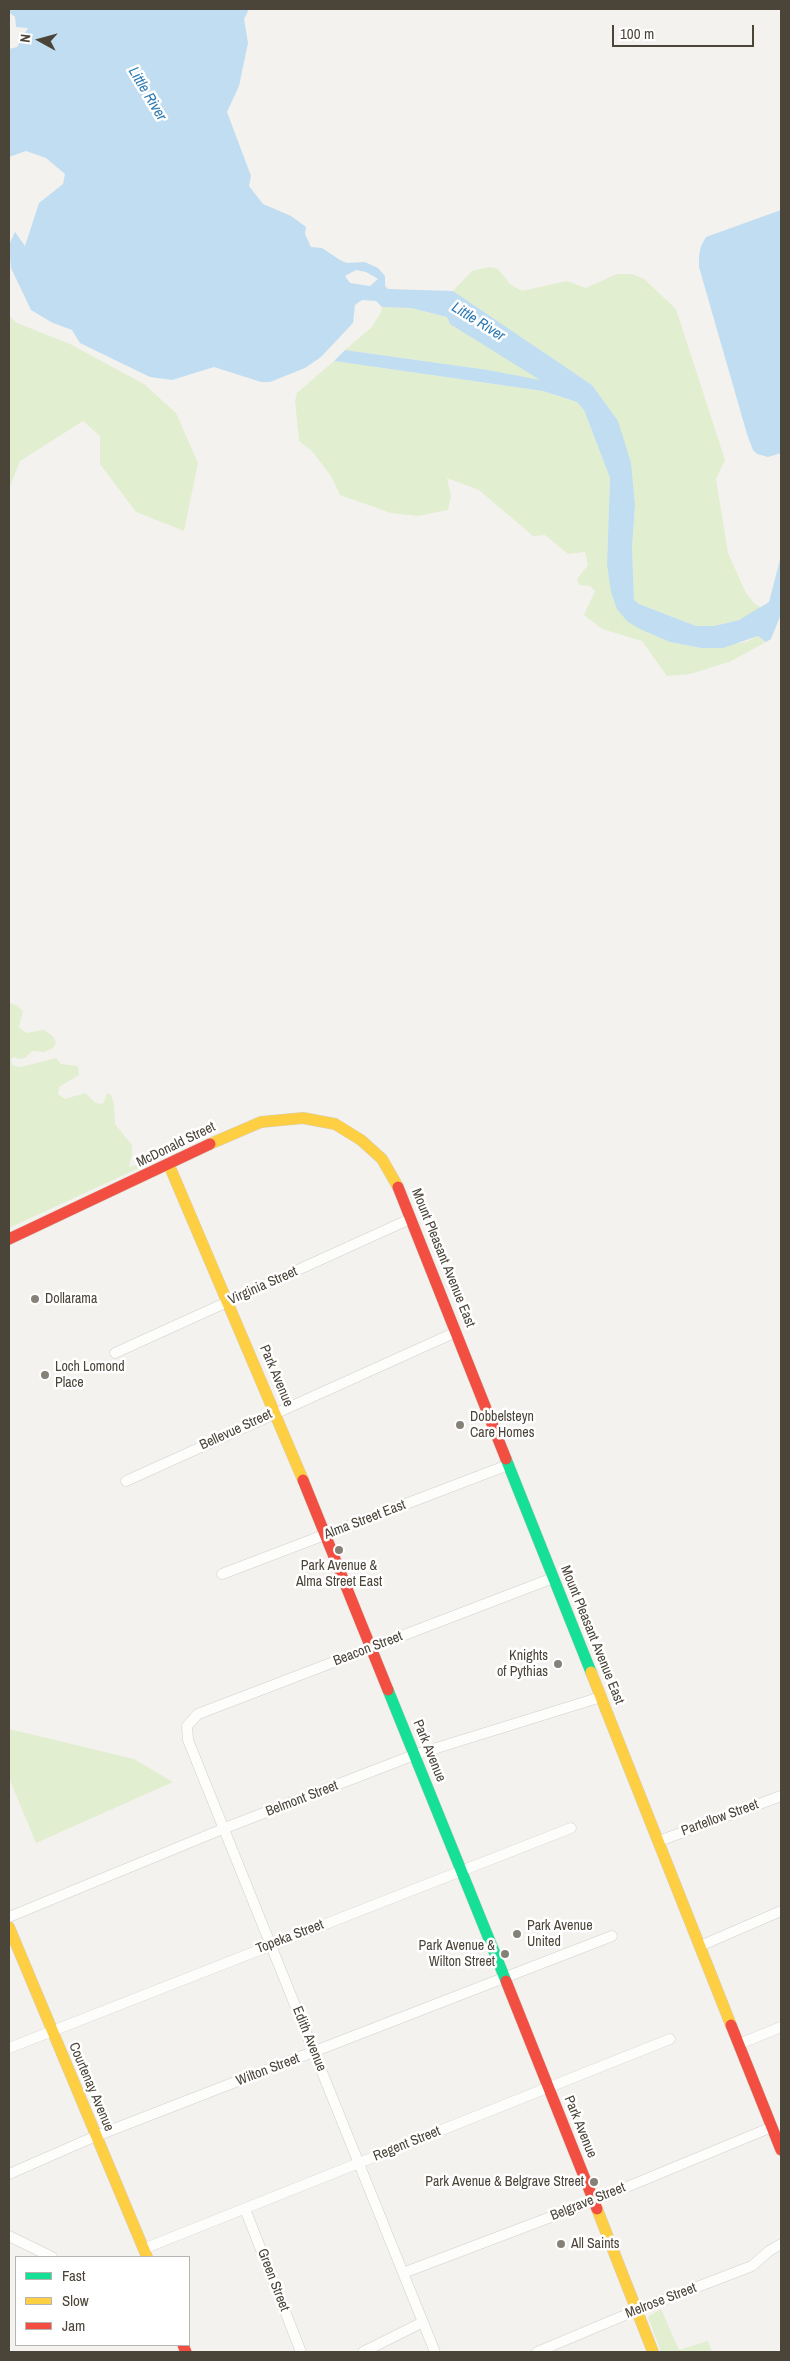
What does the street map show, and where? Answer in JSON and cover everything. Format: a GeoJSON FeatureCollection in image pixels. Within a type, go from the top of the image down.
{"type":"FeatureCollection","features":[{"type":"Feature","properties":{"kind":"street","name":"McDonald Street"},"geometry":{"type":"LineString","coordinates":[[9,1240],[225,1137],[261,1122],[303,1118],[320,1120],[335,1124],[361,1140]]}},
{"type":"Feature","properties":{"kind":"street","name":"Mount Pleasant Avenue East"},"geometry":{"type":"LineString","coordinates":[[361,1140],[382,1159],[398,1188],[781,2150]]}},
{"type":"Feature","properties":{"kind":"street","name":"Park Avenue"},"geometry":{"type":"LineString","coordinates":[[169,1165],[229,1301],[462,1870],[653,2352]]}},
{"type":"Feature","properties":{"kind":"street","name":"Virginia Street"},"geometry":{"type":"LineString","coordinates":[[115,1353],[410,1219]]}},
{"type":"Feature","properties":{"kind":"street","name":"Bellevue Street"},"geometry":{"type":"LineString","coordinates":[[126,1481],[275,1412],[456,1332]]}},
{"type":"Feature","properties":{"kind":"street","name":"Alma Street East"},"geometry":{"type":"LineString","coordinates":[[222,1574],[325,1536],[508,1464]]}},
{"type":"Feature","properties":{"kind":"street","name":"Beacon Street"},"geometry":{"type":"LineString","coordinates":[[187,1726],[198,1714],[553,1578]]}},
{"type":"Feature","properties":{"kind":"street","name":"Belmont Street"},"geometry":{"type":"LineString","coordinates":[[9,1917],[225,1828],[414,1755],[601,1697]]}},
{"type":"Feature","properties":{"kind":"street","name":"Edith Avenue"},"geometry":{"type":"LineString","coordinates":[[187,1726],[188,1740],[435,2352]]}},
{"type":"Feature","properties":{"kind":"street","name":"Partellow Street"},"geometry":{"type":"LineString","coordinates":[[659,1841],[781,1796]]}},
{"type":"Feature","properties":{"kind":"street","name":"Topeka Street"},"geometry":{"type":"LineString","coordinates":[[9,2048],[50,2030],[571,1828]]}},
{"type":"Feature","properties":{"kind":"street"},"geometry":{"type":"LineString","coordinates":[[700,1946],[781,1911]]}},
{"type":"Feature","properties":{"kind":"street","name":"Courtenay Avenue"},"geometry":{"type":"LineString","coordinates":[[9,1927],[50,2030],[145,2253]]}},
{"type":"Feature","properties":{"kind":"street","name":"Wilton Street"},"geometry":{"type":"LineString","coordinates":[[9,2174],[96,2136],[612,1936]]}},
{"type":"Feature","properties":{"kind":"street"},"geometry":{"type":"LineString","coordinates":[[739,2044],[781,2028]]}},
{"type":"Feature","properties":{"kind":"street","name":"Regent Street"},"geometry":{"type":"LineString","coordinates":[[145,2253],[245,2209],[670,2039]]}},
{"type":"Feature","properties":{"kind":"street","name":"Belgrave Street"},"geometry":{"type":"LineString","coordinates":[[403,2273],[593,2201],[772,2127]]}},
{"type":"Feature","properties":{"kind":"street","name":"Green Street"},"geometry":{"type":"LineString","coordinates":[[245,2209],[301,2352]]}},
{"type":"Feature","properties":{"kind":"street"},"geometry":{"type":"LineString","coordinates":[[9,2236],[50,2256]]}},
{"type":"Feature","properties":{"kind":"street","name":"Melrose Street"},"geometry":{"type":"LineString","coordinates":[[537,2352],[637,2310],[752,2266],[768,2251],[781,2244]]}},
{"type":"Feature","properties":{"kind":"street"},"geometry":{"type":"LineString","coordinates":[[363,2352],[423,2322]]}},
{"type":"Feature","properties":{"kind":"green space"},"geometry":{"type":"Polygon","coordinates":[[[490,267],[498,269],[510,284],[522,291],[567,281],[586,288],[617,274],[632,274],[644,279],[676,309],[725,460],[716,479],[728,553],[746,593],[754,603],[762,608],[739,620],[714,626],[696,626],[639,604],[634,600],[632,547],[635,506],[617,421],[592,385],[453,291],[472,271],[490,267]]]}},
{"type":"Feature","properties":{"kind":"green space"},"geometry":{"type":"Polygon","coordinates":[[[382,307],[411,308],[447,317],[451,324],[542,381],[488,370],[345,350],[372,327],[382,307]]]}},
{"type":"Feature","properties":{"kind":"green space"},"geometry":{"type":"Polygon","coordinates":[[[9,316],[17,323],[70,344],[144,384],[176,413],[198,463],[184,531],[136,512],[100,464],[100,436],[83,421],[20,461],[9,489],[9,316]]]}},
{"type":"Feature","properties":{"kind":"green space"},"geometry":{"type":"Polygon","coordinates":[[[334,361],[543,391],[577,402],[584,410],[610,478],[607,564],[642,630],[671,642],[701,648],[746,642],[758,636],[766,642],[729,662],[690,674],[667,676],[642,641],[602,629],[584,615],[595,591],[590,586],[579,585],[577,579],[588,565],[585,552],[568,554],[545,535],[533,536],[479,490],[447,478],[451,496],[448,510],[418,516],[391,513],[340,495],[331,476],[312,451],[299,441],[295,401],[297,393],[334,361]]]}},
{"type":"Feature","properties":{"kind":"green space"},"geometry":{"type":"Polygon","coordinates":[[[9,1003],[16,1005],[23,1011],[19,1027],[26,1033],[44,1030],[53,1036],[56,1043],[53,1048],[44,1052],[32,1051],[25,1058],[20,1059],[14,1057],[11,1059],[12,1065],[21,1067],[56,1058],[61,1064],[78,1066],[79,1075],[59,1087],[58,1094],[65,1099],[85,1093],[96,1103],[103,1104],[107,1093],[111,1095],[114,1104],[115,1124],[132,1145],[129,1167],[136,1165],[139,1168],[9,1228],[9,1003]]]}},
{"type":"Feature","properties":{"kind":"green space"},"geometry":{"type":"Polygon","coordinates":[[[9,1729],[134,1759],[173,1782],[36,1843],[9,1778],[9,1729]]]}},
{"type":"Feature","properties":{"kind":"green space"},"geometry":{"type":"Polygon","coordinates":[[[661,2309],[679,2350],[708,2341],[712,2352],[661,2352],[648,2317],[661,2309]]]}},
{"type":"Feature","properties":{"kind":"water","name":"Little River"},"geometry":{"type":"Polygon","coordinates":[[[9,9],[249,9],[244,19],[248,43],[239,86],[227,112],[251,176],[249,186],[263,204],[291,216],[306,227],[305,234],[311,247],[322,248],[347,263],[365,262],[378,268],[385,276],[385,286],[388,289],[453,291],[592,385],[618,421],[631,463],[635,506],[632,547],[634,600],[639,604],[696,626],[714,626],[739,620],[769,602],[781,556],[781,614],[771,639],[766,642],[758,636],[723,648],[701,648],[670,642],[628,622],[617,609],[611,592],[607,564],[610,478],[584,410],[577,402],[543,391],[334,361],[345,350],[488,370],[540,380],[450,324],[447,317],[411,308],[382,307],[376,301],[362,300],[355,305],[353,323],[321,357],[305,368],[270,382],[261,382],[214,367],[172,380],[150,377],[80,343],[72,330],[53,323],[31,310],[11,268],[9,245],[15,232],[25,246],[39,203],[63,184],[65,174],[46,158],[26,151],[9,157],[9,49],[17,47],[28,28],[16,27],[15,17],[9,12],[9,9]],[[356,270],[345,276],[350,283],[370,286],[378,279],[366,272],[356,270]]]}},
{"type":"Feature","properties":{"kind":"water"},"geometry":{"type":"Polygon","coordinates":[[[781,210],[781,453],[768,457],[757,454],[753,450],[747,434],[699,267],[699,256],[701,246],[706,237],[781,210]]]}},
{"type":"Feature","properties":{"kind":"traffic: fast"},"geometry":{"type":"LineString","coordinates":[[506,1459],[591,1672]]}},
{"type":"Feature","properties":{"kind":"traffic: fast"},"geometry":{"type":"LineString","coordinates":[[388,1690],[506,1981]]}},
{"type":"Feature","properties":{"kind":"traffic: slow"},"geometry":{"type":"LineString","coordinates":[[210,1144],[261,1122],[303,1118],[335,1124],[361,1140],[382,1159],[398,1187]]}},
{"type":"Feature","properties":{"kind":"traffic: slow"},"geometry":{"type":"LineString","coordinates":[[169,1165],[303,1480]]}},
{"type":"Feature","properties":{"kind":"traffic: slow"},"geometry":{"type":"LineString","coordinates":[[591,1672],[731,2025]]}},
{"type":"Feature","properties":{"kind":"traffic: slow"},"geometry":{"type":"LineString","coordinates":[[9,1927],[147,2256]]}},
{"type":"Feature","properties":{"kind":"traffic: slow"},"geometry":{"type":"LineString","coordinates":[[597,2209],[653,2352]]}},
{"type":"Feature","properties":{"kind":"traffic: jam"},"geometry":{"type":"LineString","coordinates":[[9,1239],[210,1144]]}},
{"type":"Feature","properties":{"kind":"traffic: jam"},"geometry":{"type":"LineString","coordinates":[[398,1187],[506,1459]]}},
{"type":"Feature","properties":{"kind":"traffic: jam"},"geometry":{"type":"LineString","coordinates":[[303,1480],[388,1690]]}},
{"type":"Feature","properties":{"kind":"traffic: jam"},"geometry":{"type":"LineString","coordinates":[[506,1981],[597,2209]]}},
{"type":"Feature","properties":{"kind":"traffic: jam"},"geometry":{"type":"LineString","coordinates":[[731,2025],[781,2150]]}},
{"type":"Feature","properties":{"kind":"traffic: jam"},"geometry":{"type":"LineString","coordinates":[[183,2346],[186,2352]]}},
{"type":"Feature","properties":{"kind":"place","name":"Dollarama"},"geometry":{"type":"Point","coordinates":[35,1299]}},
{"type":"Feature","properties":{"kind":"place","name":"Loch Lomond Place"},"geometry":{"type":"Point","coordinates":[45,1375]}},
{"type":"Feature","properties":{"kind":"place","name":"Dobbelsteyn Care Homes"},"geometry":{"type":"Point","coordinates":[460,1425]}},
{"type":"Feature","properties":{"kind":"place","name":"Park Avenue & Alma Street East"},"geometry":{"type":"Point","coordinates":[339,1550]}},
{"type":"Feature","properties":{"kind":"place","name":"Knights of Pythias"},"geometry":{"type":"Point","coordinates":[558,1664]}},
{"type":"Feature","properties":{"kind":"place","name":"Park Avenue United"},"geometry":{"type":"Point","coordinates":[517,1934]}},
{"type":"Feature","properties":{"kind":"place","name":"Park Avenue & Wilton Street"},"geometry":{"type":"Point","coordinates":[505,1954]}},
{"type":"Feature","properties":{"kind":"place","name":"Park Avenue & Belgrave Street"},"geometry":{"type":"Point","coordinates":[594,2182]}},
{"type":"Feature","properties":{"kind":"place","name":"All Saints"},"geometry":{"type":"Point","coordinates":[561,2244]}}]}
